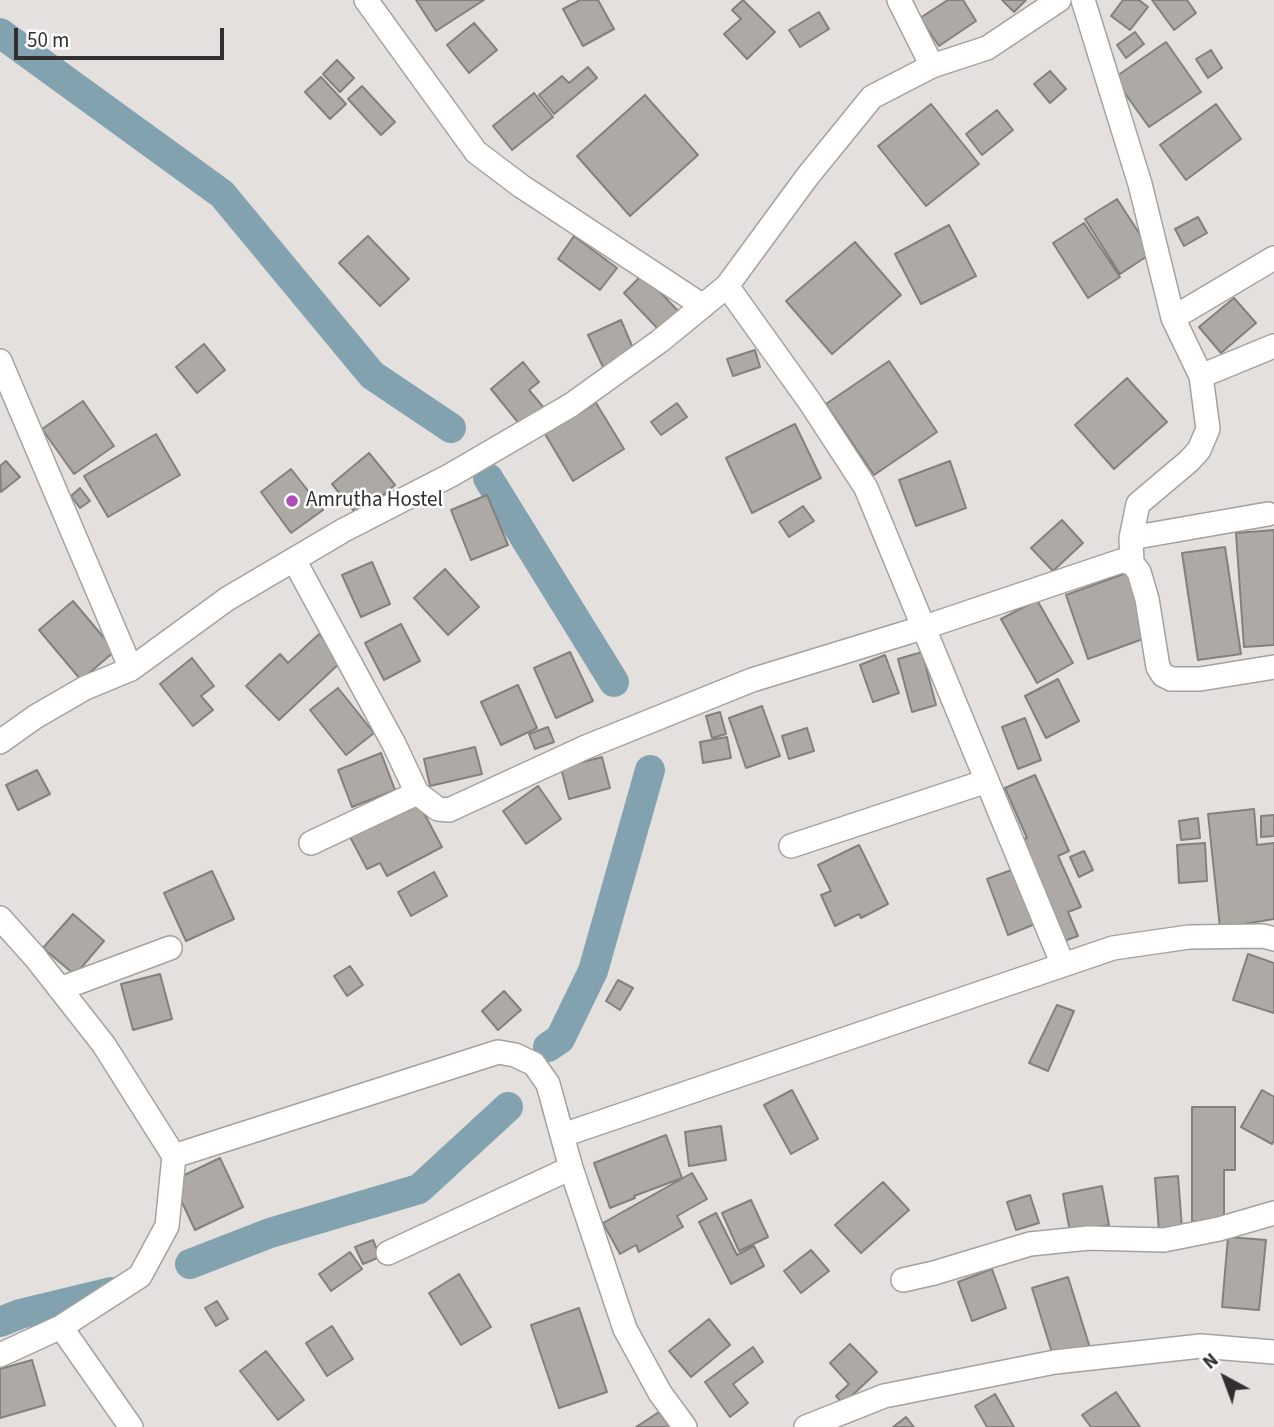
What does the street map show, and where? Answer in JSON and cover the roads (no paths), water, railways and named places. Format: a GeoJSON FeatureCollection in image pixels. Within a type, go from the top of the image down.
{"type":"FeatureCollection","features":[{"type":"Feature","properties":{"kind":"street"},"geometry":{"type":"LineString","coordinates":[[366,0],[476,152],[520,186],[703,306]]}},
{"type":"Feature","properties":{"kind":"street"},"geometry":{"type":"LineString","coordinates":[[898,0],[932,66]]}},
{"type":"Feature","properties":{"kind":"street"},"geometry":{"type":"LineString","coordinates":[[0,742],[35,716],[75,694],[131,669],[227,599],[344,530],[451,475],[571,405],[660,341],[727,286],[807,177],[872,97],[932,66],[987,48],[1059,0]]}},
{"type":"Feature","properties":{"kind":"street"},"geometry":{"type":"LineString","coordinates":[[1083,0],[1140,184],[1172,318],[1201,376],[1208,429],[1199,450],[1189,461],[1138,504],[1131,538],[1132,563],[1142,579],[1158,667],[1163,676],[1171,679],[1200,679],[1274,667]]}},
{"type":"Feature","properties":{"kind":"street"},"geometry":{"type":"LineString","coordinates":[[1172,318],[1274,258]]}},
{"type":"Feature","properties":{"kind":"street"},"geometry":{"type":"LineString","coordinates":[[727,286],[810,402],[866,488],[1063,965]]}},
{"type":"Feature","properties":{"kind":"street"},"geometry":{"type":"LineString","coordinates":[[1201,376],[1274,346]]}},
{"type":"Feature","properties":{"kind":"street"},"geometry":{"type":"LineString","coordinates":[[0,361],[131,669]]}},
{"type":"Feature","properties":{"kind":"street"},"geometry":{"type":"LineString","coordinates":[[1131,538],[1268,514]]}},
{"type":"Feature","properties":{"kind":"street"},"geometry":{"type":"LineString","coordinates":[[294,560],[388,732],[417,793],[438,809],[449,810],[586,747],[752,680],[925,627],[1121,561],[1132,563]]}},
{"type":"Feature","properties":{"kind":"street"},"geometry":{"type":"LineString","coordinates":[[791,846],[987,781]]}},
{"type":"Feature","properties":{"kind":"street"},"geometry":{"type":"LineString","coordinates":[[311,843],[417,793]]}},
{"type":"Feature","properties":{"kind":"street"},"geometry":{"type":"LineString","coordinates":[[0,918],[35,957],[104,1045],[174,1156],[167,1226],[141,1276],[61,1327],[0,1356]]}},
{"type":"Feature","properties":{"kind":"street"},"geometry":{"type":"LineString","coordinates":[[563,1135],[1113,948],[1189,937],[1263,936],[1274,939]]}},
{"type":"Feature","properties":{"kind":"street"},"geometry":{"type":"LineString","coordinates":[[61,989],[170,948]]}},
{"type":"Feature","properties":{"kind":"street"},"geometry":{"type":"LineString","coordinates":[[174,1156],[498,1052],[515,1055],[534,1064],[548,1084],[571,1168],[625,1329],[660,1393],[685,1427]]}},
{"type":"Feature","properties":{"kind":"street"},"geometry":{"type":"LineString","coordinates":[[388,1253],[571,1168]]}},
{"type":"Feature","properties":{"kind":"street"},"geometry":{"type":"LineString","coordinates":[[903,1280],[1030,1244],[1089,1238],[1164,1240],[1219,1229],[1274,1213]]}},
{"type":"Feature","properties":{"kind":"street"},"geometry":{"type":"LineString","coordinates":[[61,1327],[131,1427]]}},
{"type":"Feature","properties":{"kind":"street"},"geometry":{"type":"LineString","coordinates":[[806,1427],[884,1396],[1055,1362],[1201,1346],[1274,1352]]}},
{"type":"Feature","properties":{"kind":"waterway"},"geometry":{"type":"LineString","coordinates":[[0,33],[222,194],[372,375],[451,428]]}},
{"type":"Feature","properties":{"kind":"waterway"},"geometry":{"type":"LineString","coordinates":[[488,478],[614,682]]}},
{"type":"Feature","properties":{"kind":"waterway"},"geometry":{"type":"LineString","coordinates":[[548,1047],[560,1039],[593,971],[650,770]]}},
{"type":"Feature","properties":{"kind":"waterway"},"geometry":{"type":"LineString","coordinates":[[190,1264],[270,1233],[419,1189],[508,1107]]}},
{"type":"Feature","properties":{"kind":"waterway"},"geometry":{"type":"LineString","coordinates":[[0,1322],[20,1314],[111,1292]]}},
{"type":"Feature","properties":{"kind":"place","name":"Amrutha Hostel"},"geometry":{"type":"Point","coordinates":[292,501]}}]}
